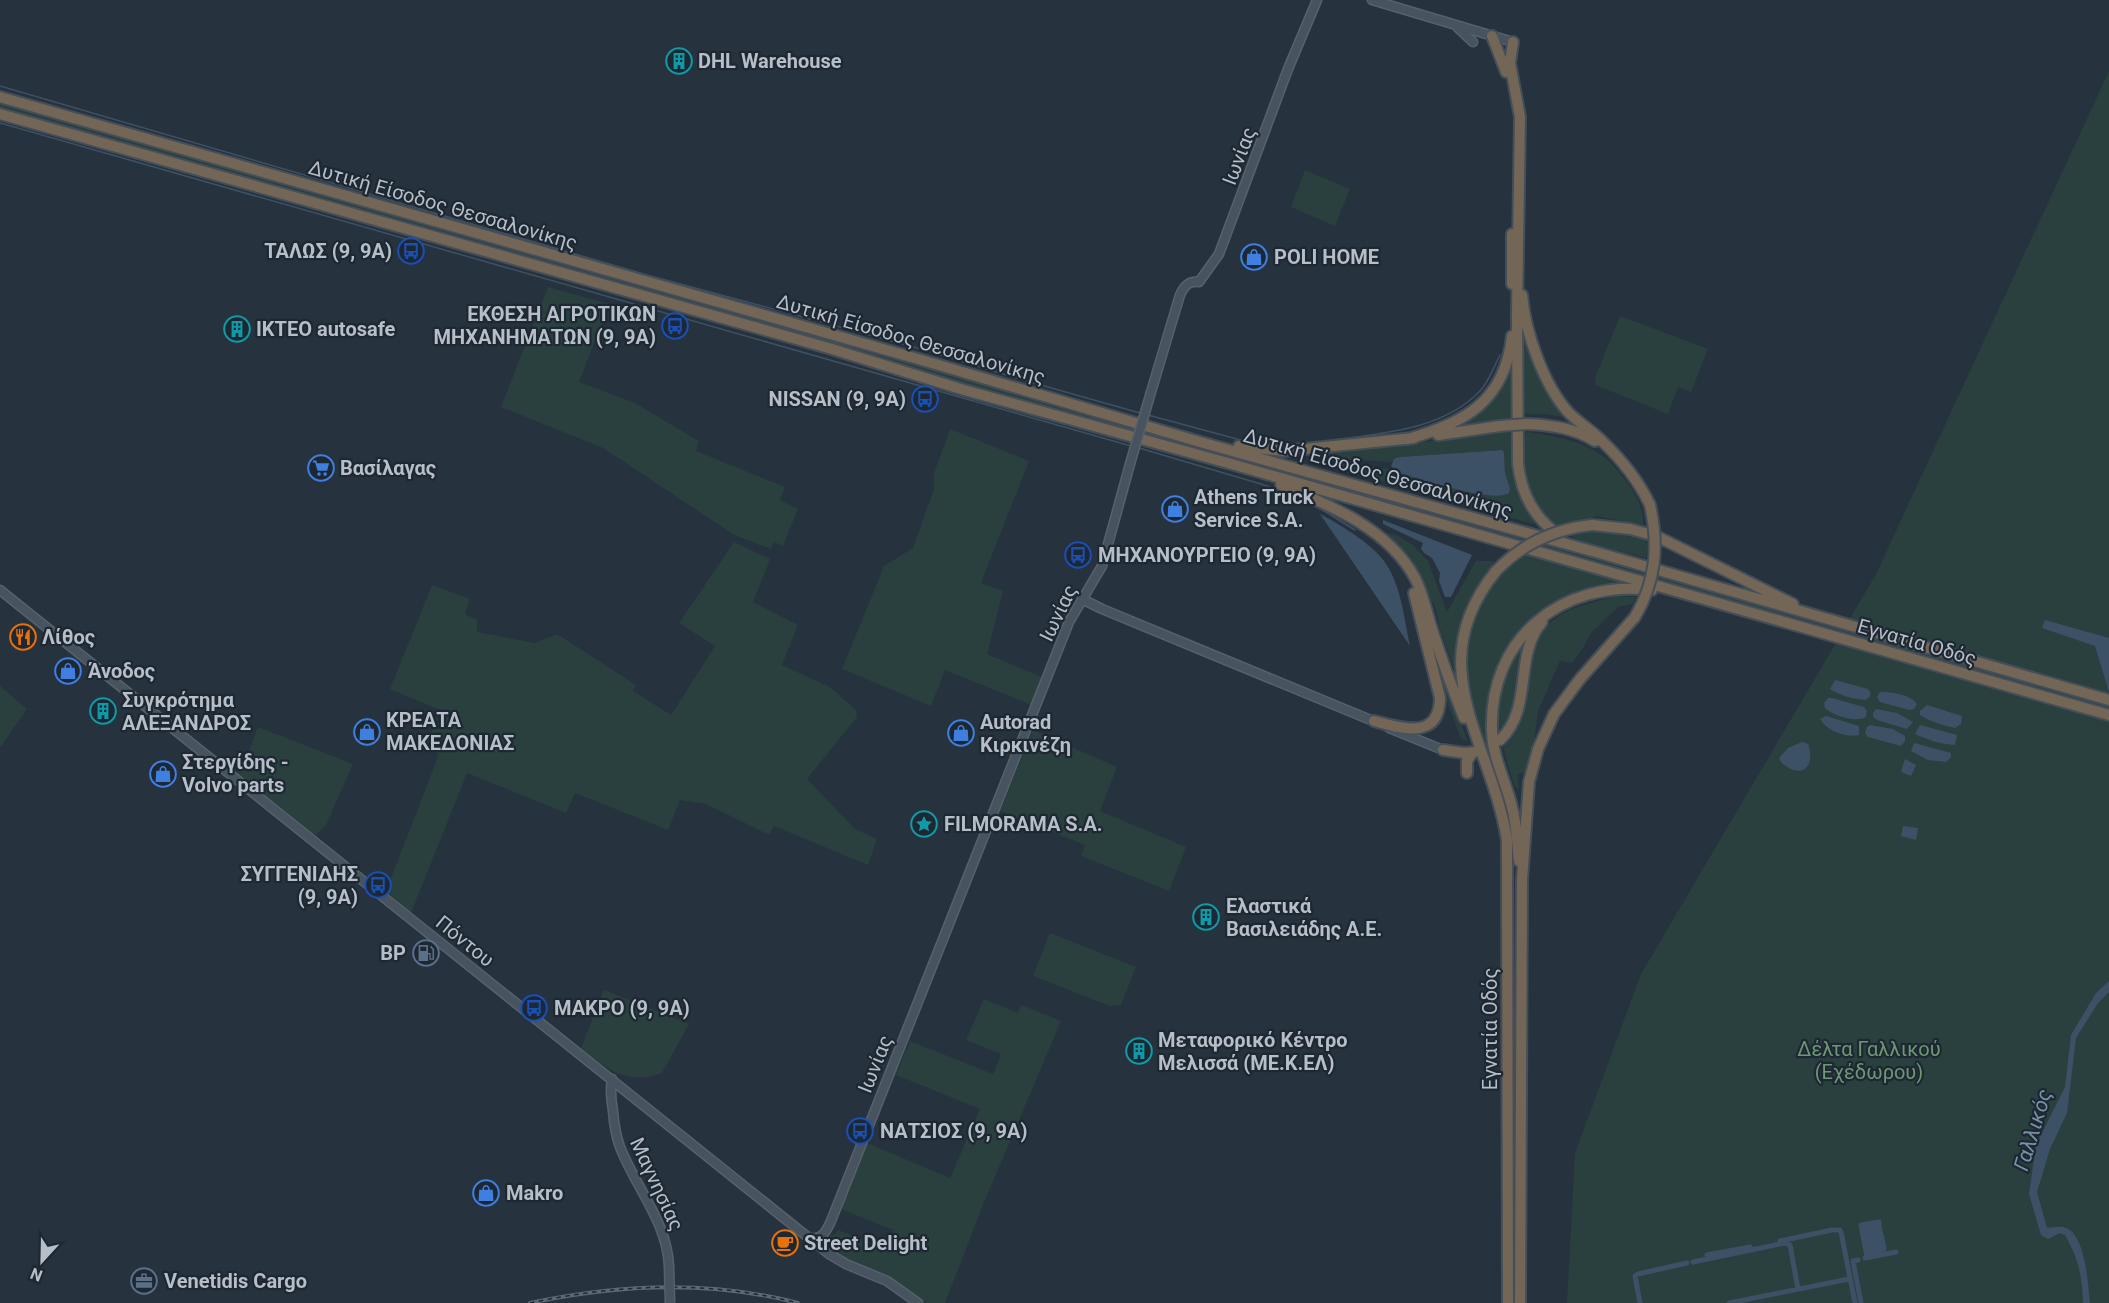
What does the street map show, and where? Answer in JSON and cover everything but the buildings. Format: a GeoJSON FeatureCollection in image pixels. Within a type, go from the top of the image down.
{"type":"FeatureCollection","features":[{"type":"Feature","properties":{"kind":"highway"},"geometry":{"type":"LineString","coordinates":[[1408,439],[1440,430],[1475,409],[1492,391],[1508,359],[1513,323],[1511,270],[1513,114],[1504,63],[1488,35]]}},
{"type":"Feature","properties":{"kind":"highway"},"geometry":{"type":"LineString","coordinates":[[1504,63],[1507,49],[1513,42]]}},
{"type":"Feature","properties":{"kind":"highway"},"geometry":{"type":"LineString","coordinates":[[1513,42],[1510,63],[1520,117],[1517,314],[1518,463],[1521,484],[1534,510],[1547,526],[1564,539],[1599,553]]}},
{"type":"Feature","properties":{"kind":"highway","name":"Δυτική Είσοδος Θεσσαλονίκης"},"geometry":{"type":"LineString","coordinates":[[0,97],[925,361],[1200,442],[1812,614]]}},
{"type":"Feature","properties":{"kind":"highway","name":"Δυτική Είσοδος Θεσσαλονίκης"},"geometry":{"type":"LineString","coordinates":[[0,114],[832,349],[964,390],[1716,603]]}},
{"type":"Feature","properties":{"kind":"highway"},"geometry":{"type":"LineString","coordinates":[[1519,265],[1522,302],[1543,373],[1569,412],[1622,460],[1636,478],[1650,505],[1655,531],[1654,567],[1647,593],[1635,617],[1561,703],[1545,732],[1532,765],[1528,790],[1522,880]]}},
{"type":"Feature","properties":{"kind":"highway"},"geometry":{"type":"LineString","coordinates":[[1200,442],[1284,451],[1527,424],[1570,430],[1610,450]]}},
{"type":"Feature","properties":{"kind":"highway"},"geometry":{"type":"LineString","coordinates":[[1228,463],[1299,492],[1363,526],[1389,545],[1408,567],[1421,592],[1477,754]]}},
{"type":"Feature","properties":{"kind":"highway"},"geometry":{"type":"LineString","coordinates":[[1477,754],[1462,685],[1461,651],[1465,626],[1475,602],[1496,571],[1512,556],[1538,539],[1566,529],[1592,525],[1630,529],[1656,536],[1812,614]]}},
{"type":"Feature","properties":{"kind":"highway"},"geometry":{"type":"LineString","coordinates":[[1374,721],[1406,728],[1420,728],[1434,720],[1440,704],[1408,567]]}},
{"type":"Feature","properties":{"kind":"highway"},"geometry":{"type":"LineString","coordinates":[[1522,880],[1513,808],[1494,750],[1492,734],[1493,698],[1496,684],[1514,646],[1535,621],[1547,612],[1597,592],[1631,588],[1654,590],[1716,603]]}},
{"type":"Feature","properties":{"kind":"highway","name":"Εγνατία Οδός"},"geometry":{"type":"LineString","coordinates":[[1716,603],[2109,715]]}},
{"type":"Feature","properties":{"kind":"highway"},"geometry":{"type":"LineString","coordinates":[[1500,740],[1511,727],[1519,709],[1527,650],[1532,638],[1542,623],[1558,607]]}},
{"type":"Feature","properties":{"kind":"highway","name":"Εγνατία Οδός"},"geometry":{"type":"LineString","coordinates":[[1812,614],[2109,700]]}},
{"type":"Feature","properties":{"kind":"highway"},"geometry":{"type":"LineString","coordinates":[[1443,750],[1477,754]]}},
{"type":"Feature","properties":{"kind":"highway"},"geometry":{"type":"LineString","coordinates":[[1467,773],[1467,761],[1477,754]]}},
{"type":"Feature","properties":{"kind":"highway","name":"Εγνατία Οδός"},"geometry":{"type":"LineString","coordinates":[[1477,754],[1502,811],[1508,854],[1508,1303]]}},
{"type":"Feature","properties":{"kind":"highway","name":"Εγνατία Οδός"},"geometry":{"type":"LineString","coordinates":[[1520,1303],[1522,880]]}},
{"type":"Feature","properties":{"kind":"street","name":"Ιωνίας"},"geometry":{"type":"LineString","coordinates":[[811,1238],[816,1239],[823,1234],[831,1221],[1069,622],[1102,566],[1180,295],[1184,286],[1190,282],[1199,282],[1219,254],[1288,69],[1317,0]]}},
{"type":"Feature","properties":{"kind":"street"},"geometry":{"type":"LineString","coordinates":[[1372,0],[1513,42]]}},
{"type":"Feature","properties":{"kind":"street"},"geometry":{"type":"LineString","coordinates":[[1452,24],[1475,44],[1476,39],[1488,35]]}},
{"type":"Feature","properties":{"kind":"street","name":"Πόντου"},"geometry":{"type":"LineString","coordinates":[[0,590],[837,1260],[887,1281],[918,1303]]}},
{"type":"Feature","properties":{"kind":"street"},"geometry":{"type":"LineString","coordinates":[[1082,599],[1443,750]]}},
{"type":"Feature","properties":{"kind":"street","name":"Μαγνησίας"},"geometry":{"type":"LineString","coordinates":[[612,1079],[611,1101],[617,1137],[633,1175],[662,1230],[667,1246],[670,1303]]}},
{"type":"Feature","properties":{"kind":"green space","name":"Δέλτα Γαλλικού (Εχέδωρου)"},"geometry":{"type":"Polygon","coordinates":[[[2109,71],[2109,1303],[1567,1303],[1575,1153],[1641,974],[1840,636],[0,109],[0,102],[1844,628],[1875,576],[2109,71]]]}},
{"type":"Feature","properties":{"kind":"green space"},"geometry":{"type":"Polygon","coordinates":[[[1305,170],[1350,189],[1335,226],[1291,207],[1305,170]]]}},
{"type":"Feature","properties":{"kind":"green space"},"geometry":{"type":"Polygon","coordinates":[[[548,287],[609,304],[579,382],[635,403],[699,441],[696,451],[785,487],[780,500],[798,509],[783,546],[774,542],[771,549],[734,535],[603,448],[501,407],[548,287]]]}},
{"type":"Feature","properties":{"kind":"green space"},"geometry":{"type":"Polygon","coordinates":[[[1620,316],[1708,349],[1691,392],[1678,387],[1668,414],[1595,385],[1596,375],[1620,316]]]}},
{"type":"Feature","properties":{"kind":"green space"},"geometry":{"type":"Polygon","coordinates":[[[1524,326],[1565,417],[1523,414],[1522,327],[1524,326]]]}},
{"type":"Feature","properties":{"kind":"green space"},"geometry":{"type":"Polygon","coordinates":[[[1512,361],[1513,416],[1507,419],[1456,427],[1512,361]]]}},
{"type":"Feature","properties":{"kind":"green space"},"geometry":{"type":"Polygon","coordinates":[[[950,429],[1029,461],[981,583],[1003,591],[987,654],[1044,678],[1034,706],[945,670],[931,706],[842,669],[884,566],[913,548],[934,489],[934,473],[950,429]]]}},
{"type":"Feature","properties":{"kind":"green space"},"geometry":{"type":"Polygon","coordinates":[[[1510,432],[1514,434],[1537,520],[1533,524],[1328,466],[1334,463],[1392,469],[1396,472],[1510,488],[1505,473],[1502,450],[1400,457],[1391,462],[1322,458],[1319,454],[1510,432]]]}},
{"type":"Feature","properties":{"kind":"green space"},"geometry":{"type":"Polygon","coordinates":[[[1526,432],[1575,442],[1593,450],[1612,464],[1636,497],[1641,508],[1643,525],[1596,516],[1589,519],[1591,532],[1646,539],[1648,548],[1646,558],[1578,540],[1558,527],[1547,516],[1531,491],[1527,477],[1524,462],[1526,432]]]}},
{"type":"Feature","properties":{"kind":"green space"},"geometry":{"type":"Polygon","coordinates":[[[1387,533],[1397,535],[1413,545],[1428,561],[1447,612],[1476,561],[1494,561],[1472,602],[1459,634],[1458,674],[1456,674],[1440,629],[1436,610],[1413,563],[1386,537],[1387,533]]]}},
{"type":"Feature","properties":{"kind":"green space"},"geometry":{"type":"Polygon","coordinates":[[[734,542],[770,559],[753,602],[798,625],[782,665],[830,687],[856,710],[857,717],[807,779],[855,829],[877,839],[868,865],[774,826],[769,835],[706,804],[680,800],[668,830],[575,793],[566,813],[467,773],[411,913],[386,891],[439,754],[420,745],[447,713],[390,689],[432,585],[470,599],[465,614],[477,620],[477,632],[535,643],[557,634],[636,685],[633,691],[671,715],[715,646],[679,623],[734,542]]]}},
{"type":"Feature","properties":{"kind":"green space"},"geometry":{"type":"Polygon","coordinates":[[[1523,553],[1638,583],[1602,586],[1570,595],[1556,602],[1529,623],[1516,637],[1488,739],[1485,740],[1473,704],[1468,676],[1467,660],[1471,630],[1482,600],[1490,587],[1504,568],[1523,553]]]}},
{"type":"Feature","properties":{"kind":"green space"},"geometry":{"type":"Polygon","coordinates":[[[1616,596],[1636,597],[1633,604],[1618,607],[1590,634],[1572,663],[1560,661],[1538,711],[1533,752],[1527,772],[1518,774],[1519,790],[1514,785],[1503,748],[1523,716],[1533,655],[1539,639],[1546,627],[1556,618],[1581,606],[1616,596]]]}},
{"type":"Feature","properties":{"kind":"green space"},"geometry":{"type":"Polygon","coordinates":[[[1532,631],[1519,700],[1500,736],[1499,706],[1504,680],[1515,656],[1532,631]]]}},
{"type":"Feature","properties":{"kind":"green space"},"geometry":{"type":"Polygon","coordinates":[[[1431,641],[1468,742],[1461,739],[1440,683],[1431,641]]]}},
{"type":"Feature","properties":{"kind":"green space"},"geometry":{"type":"Polygon","coordinates":[[[0,686],[27,709],[0,748],[0,686]]]}},
{"type":"Feature","properties":{"kind":"green space"},"geometry":{"type":"Polygon","coordinates":[[[258,727],[353,764],[326,825],[315,836],[237,773],[244,763],[258,727]]]}},
{"type":"Feature","properties":{"kind":"green space"},"geometry":{"type":"Polygon","coordinates":[[[1033,730],[1117,767],[1100,811],[1186,847],[1169,891],[1081,856],[1085,845],[1000,811],[1033,730]]]}},
{"type":"Feature","properties":{"kind":"green space"},"geometry":{"type":"Polygon","coordinates":[[[1050,933],[1136,967],[1121,1005],[1110,1006],[1033,976],[1050,933]]]}},
{"type":"Feature","properties":{"kind":"green space"},"geometry":{"type":"Polygon","coordinates":[[[604,990],[689,1024],[662,1073],[638,1078],[618,1073],[581,1048],[604,990]]]}},
{"type":"Feature","properties":{"kind":"green space"},"geometry":{"type":"Polygon","coordinates":[[[984,999],[1018,1013],[1021,1005],[1061,1021],[983,1205],[945,1303],[926,1303],[889,1278],[838,1256],[826,1247],[825,1242],[828,1236],[835,1234],[838,1230],[885,1248],[893,1230],[841,1209],[867,1143],[950,1178],[980,1109],[896,1075],[910,1041],[993,1074],[1001,1054],[966,1040],[984,999]]]}},
{"type":"Feature","properties":{"kind":"water"},"geometry":{"type":"Polygon","coordinates":[[[1502,450],[1505,473],[1510,488],[1509,493],[1500,496],[1472,493],[1437,484],[1396,472],[1391,466],[1394,459],[1400,457],[1502,450]]]}},
{"type":"Feature","properties":{"kind":"water"},"geometry":{"type":"Polygon","coordinates":[[[1320,514],[1363,541],[1384,561],[1398,591],[1410,646],[1320,514]]]}},
{"type":"Feature","properties":{"kind":"water"},"geometry":{"type":"Polygon","coordinates":[[[1383,520],[1472,555],[1451,597],[1445,597],[1439,581],[1440,573],[1432,558],[1421,549],[1423,543],[1383,524],[1383,520]]]}},
{"type":"Feature","properties":{"kind":"water"},"geometry":{"type":"Polygon","coordinates":[[[2045,620],[2109,638],[2109,692],[2095,646],[2042,628],[2045,620]]]}},
{"type":"Feature","properties":{"kind":"water"},"geometry":{"type":"Polygon","coordinates":[[[1835,680],[1868,689],[1870,696],[1866,700],[1838,694],[1830,689],[1835,680]]]}},
{"type":"Feature","properties":{"kind":"water"},"geometry":{"type":"Polygon","coordinates":[[[1880,692],[1905,696],[1917,704],[1914,709],[1909,710],[1880,702],[1877,697],[1880,692]]]}},
{"type":"Feature","properties":{"kind":"water"},"geometry":{"type":"Polygon","coordinates":[[[1828,698],[1864,707],[1867,711],[1866,717],[1851,719],[1834,714],[1825,708],[1824,703],[1828,698]]]}},
{"type":"Feature","properties":{"kind":"water"},"geometry":{"type":"Polygon","coordinates":[[[1927,705],[1962,716],[1961,724],[1955,728],[1920,715],[1920,711],[1927,705]]]}},
{"type":"Feature","properties":{"kind":"water"},"geometry":{"type":"Polygon","coordinates":[[[1876,709],[1897,713],[1913,722],[1907,729],[1877,720],[1873,717],[1876,709]]]}},
{"type":"Feature","properties":{"kind":"water"},"geometry":{"type":"Polygon","coordinates":[[[1826,716],[1859,726],[1859,735],[1837,733],[1820,719],[1826,716]]]}},
{"type":"Feature","properties":{"kind":"water"},"geometry":{"type":"Polygon","coordinates":[[[1870,725],[1893,729],[1905,736],[1905,741],[1901,746],[1868,737],[1865,733],[1870,725]]]}},
{"type":"Feature","properties":{"kind":"water"},"geometry":{"type":"Polygon","coordinates":[[[1920,725],[1957,735],[1955,745],[1944,744],[1915,734],[1920,725]]]}},
{"type":"Feature","properties":{"kind":"water"},"geometry":{"type":"Polygon","coordinates":[[[1802,742],[1808,744],[1810,750],[1810,761],[1805,769],[1801,771],[1784,765],[1779,758],[1788,748],[1802,742]]]}},
{"type":"Feature","properties":{"kind":"water"},"geometry":{"type":"Polygon","coordinates":[[[1914,743],[1951,753],[1951,757],[1946,762],[1928,760],[1911,751],[1914,743]]]}},
{"type":"Feature","properties":{"kind":"water"},"geometry":{"type":"Polygon","coordinates":[[[1905,759],[1916,765],[1911,776],[1901,772],[1905,759]]]}},
{"type":"Feature","properties":{"kind":"water"},"geometry":{"type":"Polygon","coordinates":[[[1903,826],[1918,828],[1916,840],[1901,836],[1903,826]]]}},
{"type":"Feature","properties":{"kind":"water"},"geometry":{"type":"Polygon","coordinates":[[[2109,981],[2109,992],[2098,1003],[2076,1038],[2067,1113],[2050,1149],[2037,1192],[2047,1228],[2068,1228],[2080,1244],[2090,1303],[2083,1303],[2082,1284],[2074,1252],[2065,1235],[2060,1233],[2048,1239],[2041,1235],[2029,1194],[2036,1145],[2065,1087],[2071,1035],[2096,993],[2109,981]]]}},
{"type":"Feature","properties":{"kind":"waterway"},"geometry":{"type":"LineString","coordinates":[[0,86],[647,275],[925,350],[1140,413]]}},
{"type":"Feature","properties":{"kind":"waterway"},"geometry":{"type":"LineString","coordinates":[[0,123],[1131,446]]}},
{"type":"Feature","properties":{"kind":"waterway"},"geometry":{"type":"LineString","coordinates":[[1321,442],[1405,429],[1446,415],[1464,405],[1480,391],[1489,379],[1500,355]]}},
{"type":"Feature","properties":{"kind":"waterway"},"geometry":{"type":"LineString","coordinates":[[1148,415],[1248,442]]}},
{"type":"Feature","properties":{"kind":"waterway"},"geometry":{"type":"LineString","coordinates":[[1276,445],[1301,444]]}},
{"type":"Feature","properties":{"kind":"waterway"},"geometry":{"type":"LineString","coordinates":[[1139,448],[1295,496]]}},
{"type":"Feature","properties":{"kind":"waterway"},"geometry":{"type":"LineString","coordinates":[[1299,498],[1355,530]]}},
{"type":"Feature","properties":{"kind":"waterway"},"geometry":{"type":"LineString","coordinates":[[1867,1257],[1861,1225],[1879,1222],[1879,1225],[1864,1227],[1864,1229],[1879,1227],[1880,1229],[1865,1232],[1865,1234],[1880,1232],[1881,1234],[1866,1237],[1867,1240],[1882,1237],[1882,1239],[1867,1242],[1868,1245],[1883,1242],[1883,1244],[1868,1247],[1868,1250],[1884,1247],[1884,1249],[1869,1252]]}},
{"type":"Feature","properties":{"kind":"waterway"},"geometry":{"type":"LineString","coordinates":[[1780,1241],[1832,1230]]}},
{"type":"Feature","properties":{"kind":"waterway"},"geometry":{"type":"LineString","coordinates":[[1835,1230],[1841,1232],[1855,1303]]}},
{"type":"Feature","properties":{"kind":"waterway"},"geometry":{"type":"LineString","coordinates":[[1693,1262],[1785,1243],[1790,1245],[1798,1289]]}},
{"type":"Feature","properties":{"kind":"waterway"},"geometry":{"type":"LineString","coordinates":[[1707,1255],[1750,1247]]}},
{"type":"Feature","properties":{"kind":"waterway"},"geometry":{"type":"LineString","coordinates":[[1865,1258],[1896,1252]]}},
{"type":"Feature","properties":{"kind":"waterway"},"geometry":{"type":"LineString","coordinates":[[1858,1260],[1853,1261],[1861,1303]]}},
{"type":"Feature","properties":{"kind":"waterway"},"geometry":{"type":"LineString","coordinates":[[1640,1303],[1635,1276],[1687,1263]]}},
{"type":"Feature","properties":{"kind":"waterway"},"geometry":{"type":"LineString","coordinates":[[1729,1303],[1849,1279]]}},
{"type":"Feature","properties":{"kind":"railway"},"geometry":{"type":"LineString","coordinates":[[530,1303],[597,1292],[664,1287],[731,1291],[798,1303]]}},
{"type":"Feature","properties":{"kind":"place","name":"DHL Warehouse"},"geometry":{"type":"Point","coordinates":[679,61]}},
{"type":"Feature","properties":{"kind":"place","name":"ΤΑΛΩΣ (9, 9Α)"},"geometry":{"type":"Point","coordinates":[411,251]}},
{"type":"Feature","properties":{"kind":"place","name":"POLI HOME"},"geometry":{"type":"Point","coordinates":[1254,257]}},
{"type":"Feature","properties":{"kind":"place","name":"ΕΚΘΕΣΗ ΑΓΡΟΤΙΚΩΝ ΜΗΧΑΝΗΜΑΤΩΝ (9, 9Α)"},"geometry":{"type":"Point","coordinates":[675,326]}},
{"type":"Feature","properties":{"kind":"place","name":"ΙΚΤΕΟ autosafe"},"geometry":{"type":"Point","coordinates":[237,329]}},
{"type":"Feature","properties":{"kind":"place","name":"NISSAN (9, 9Α)"},"geometry":{"type":"Point","coordinates":[925,399]}},
{"type":"Feature","properties":{"kind":"place","name":"Βασίλαγας"},"geometry":{"type":"Point","coordinates":[321,468]}},
{"type":"Feature","properties":{"kind":"place","name":"Athens Truck Service S.A."},"geometry":{"type":"Point","coordinates":[1175,509]}},
{"type":"Feature","properties":{"kind":"place","name":"ΜΗΧΑΝΟΥΡΓΕΙΟ (9, 9Α)"},"geometry":{"type":"Point","coordinates":[1078,555]}},
{"type":"Feature","properties":{"kind":"place","name":"Λίθος"},"geometry":{"type":"Point","coordinates":[23,637]}},
{"type":"Feature","properties":{"kind":"place","name":"Άνοδος"},"geometry":{"type":"Point","coordinates":[68,671]}},
{"type":"Feature","properties":{"kind":"place","name":"Συγκρότημα ΑΛΕΞΑΝΔΡΟΣ"},"geometry":{"type":"Point","coordinates":[103,711]}},
{"type":"Feature","properties":{"kind":"place","name":"ΚΡΕΑΤΑ ΜΑΚΕΔΟΝΙΑΣ"},"geometry":{"type":"Point","coordinates":[367,732]}},
{"type":"Feature","properties":{"kind":"place","name":"Autorad Κιρκινέζη"},"geometry":{"type":"Point","coordinates":[961,733]}},
{"type":"Feature","properties":{"kind":"place","name":"Στεργίδης - Volvo parts"},"geometry":{"type":"Point","coordinates":[163,774]}},
{"type":"Feature","properties":{"kind":"place","name":"FILMORAMA S.A."},"geometry":{"type":"Point","coordinates":[924,824]}},
{"type":"Feature","properties":{"kind":"place","name":"ΣΥΓΓΕΝΙΔΗΣ (9, 9Α)"},"geometry":{"type":"Point","coordinates":[378,885]}},
{"type":"Feature","properties":{"kind":"place","name":"Ελαστικά Βασιλειάδης Α.Ε."},"geometry":{"type":"Point","coordinates":[1206,917]}},
{"type":"Feature","properties":{"kind":"place","name":"BP"},"geometry":{"type":"Point","coordinates":[426,953]}},
{"type":"Feature","properties":{"kind":"place","name":"ΜΑΚΡΟ (9, 9Α)"},"geometry":{"type":"Point","coordinates":[534,1008]}},
{"type":"Feature","properties":{"kind":"place","name":"Μεταφορικό Κέντρο Μελισσά (ΜΕ.Κ.ΕΛ)"},"geometry":{"type":"Point","coordinates":[1139,1051]}},
{"type":"Feature","properties":{"kind":"place","name":"ΝΑΤΣΙΟΣ (9, 9Α)"},"geometry":{"type":"Point","coordinates":[860,1131]}},
{"type":"Feature","properties":{"kind":"place","name":"Makro"},"geometry":{"type":"Point","coordinates":[486,1193]}},
{"type":"Feature","properties":{"kind":"place","name":"Street Delight"},"geometry":{"type":"Point","coordinates":[785,1243]}},
{"type":"Feature","properties":{"kind":"place","name":"Venetidis Cargo"},"geometry":{"type":"Point","coordinates":[144,1281]}},
{"type":"Feature","properties":{"kind":"water label","name":"Γαλλικός"},"geometry":{"type":"Point","coordinates":[2033,1130]}}]}
